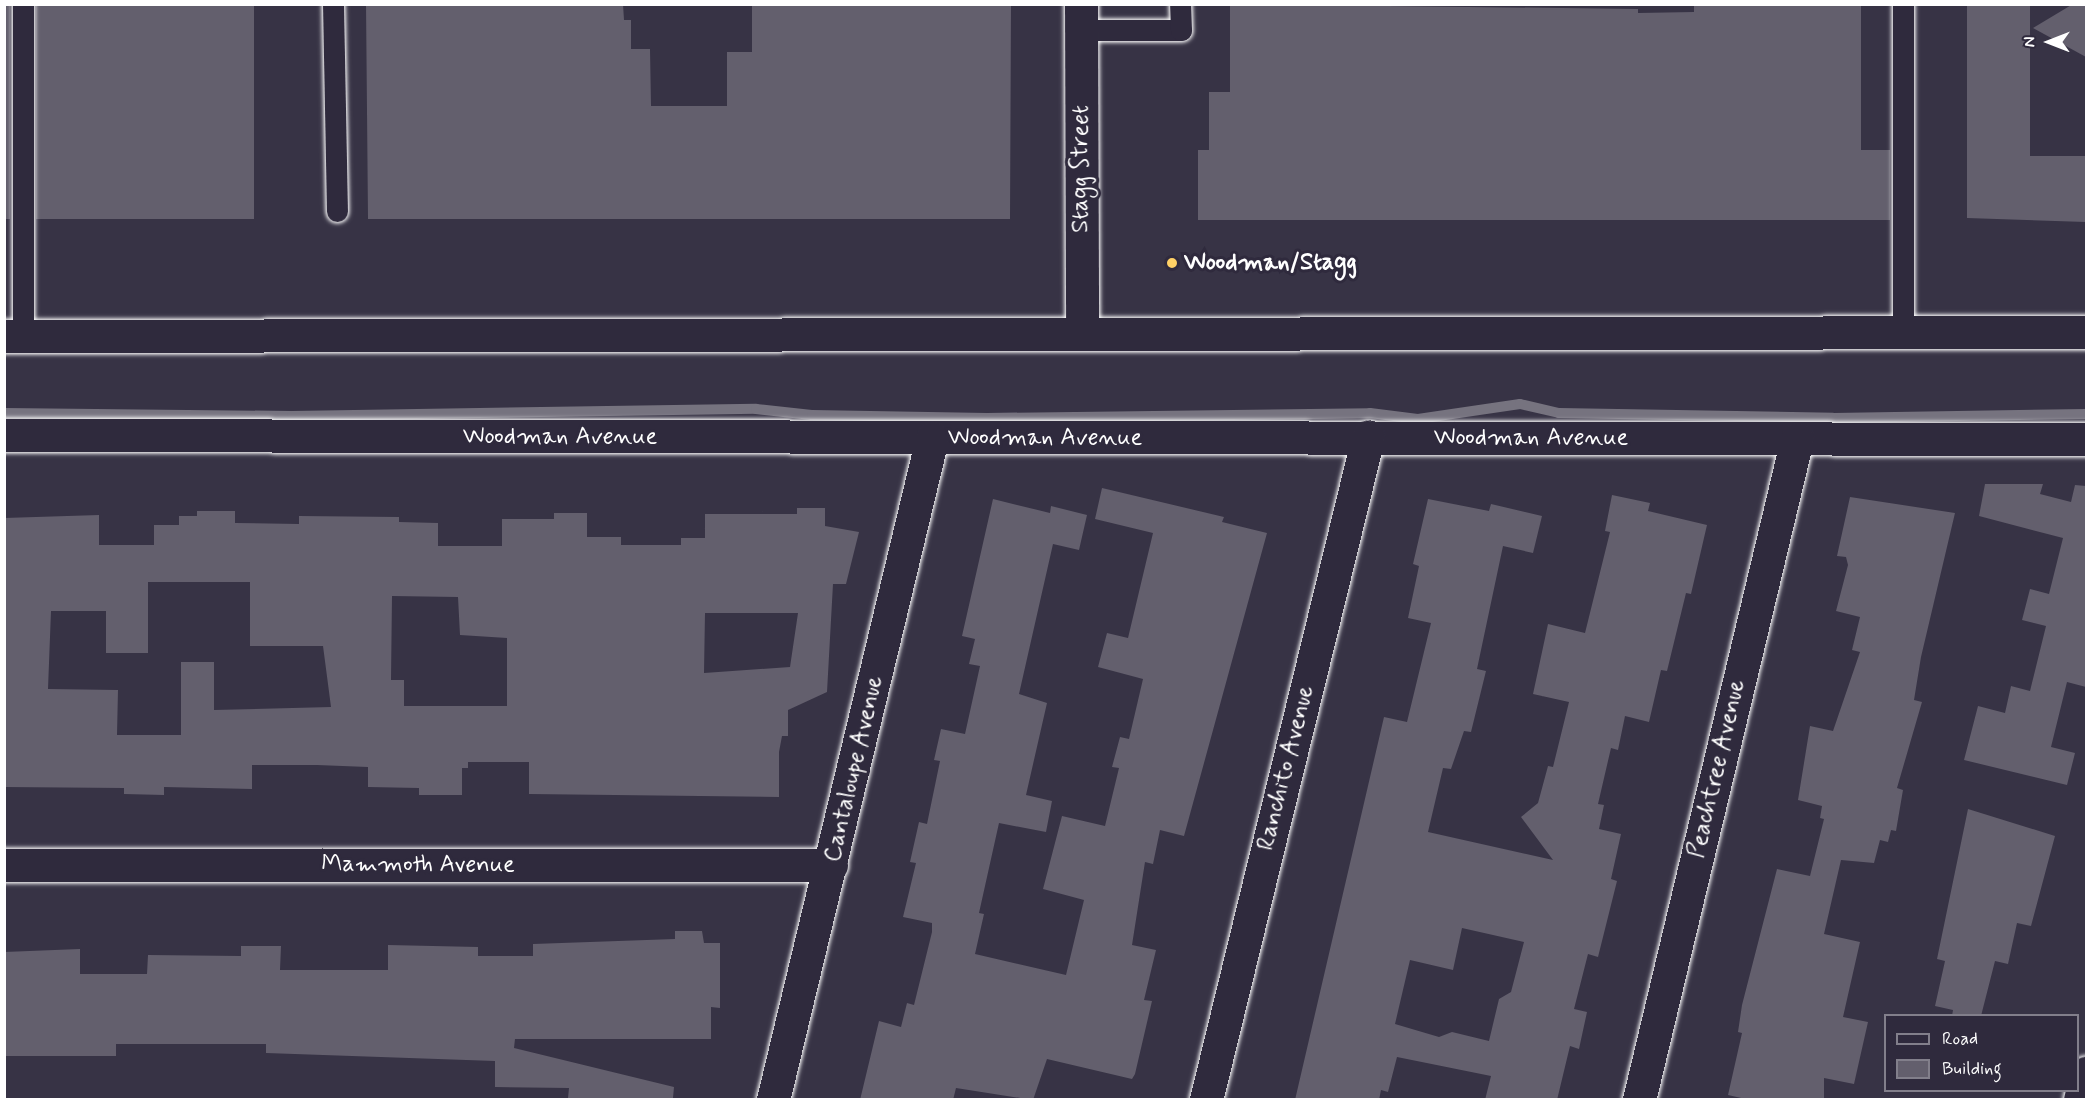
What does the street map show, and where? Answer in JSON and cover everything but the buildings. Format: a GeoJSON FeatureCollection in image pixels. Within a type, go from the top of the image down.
{"type":"FeatureCollection","features":[{"type":"Feature","properties":{"kind":"street","name":"Stagg Street"},"geometry":{"type":"LineString","coordinates":[[1081,17],[1082,333]]}},
{"type":"Feature","properties":{"kind":"street"},"geometry":{"type":"LineString","coordinates":[[14,336],[2086,332]]}},
{"type":"Feature","properties":{"kind":"street","name":"Woodman Avenue"},"geometry":{"type":"LineString","coordinates":[[4,435],[2086,439]]}},
{"type":"Feature","properties":{"kind":"street","name":"Ranchito Avenue"},"geometry":{"type":"LineString","coordinates":[[1206,1100],[1368,437]]}},
{"type":"Feature","properties":{"kind":"street","name":"Cantaloupe Avenue"},"geometry":{"type":"LineString","coordinates":[[773,1100],[932,438]]}},
{"type":"Feature","properties":{"kind":"street","name":"Peachtree Avenue"},"geometry":{"type":"LineString","coordinates":[[1640,1100],[1797,439]]}},
{"type":"Feature","properties":{"kind":"street","name":"Mammoth Avenue"},"geometry":{"type":"LineString","coordinates":[[4,864],[831,865]]}},
{"type":"Feature","properties":{"kind":"street"},"geometry":{"type":"LineString","coordinates":[[2080,1100],[2086,1073]]}},
{"type":"Feature","properties":{"kind":"lane"},"geometry":{"type":"LineString","coordinates":[[14,336],[23,4]]}},
{"type":"Feature","properties":{"kind":"lane"},"geometry":{"type":"LineString","coordinates":[[333,4],[337,211]]}},
{"type":"Feature","properties":{"kind":"lane"},"geometry":{"type":"LineString","coordinates":[[1081,17],[1181,30],[1180,4]]}},
{"type":"Feature","properties":{"kind":"lane"},"geometry":{"type":"LineString","coordinates":[[1903,4],[1903,333]]}},
{"type":"Feature","properties":{"kind":"waterway"},"geometry":{"type":"LineString","coordinates":[[4,413],[292,416],[756,409],[812,415],[987,418],[1370,413],[1418,419],[1520,404],[1559,413],[1833,418],[2086,414]]}},
{"type":"Feature","properties":{"kind":"place","name":"Woodman/Stagg"},"geometry":{"type":"Point","coordinates":[1172,263]}}]}
